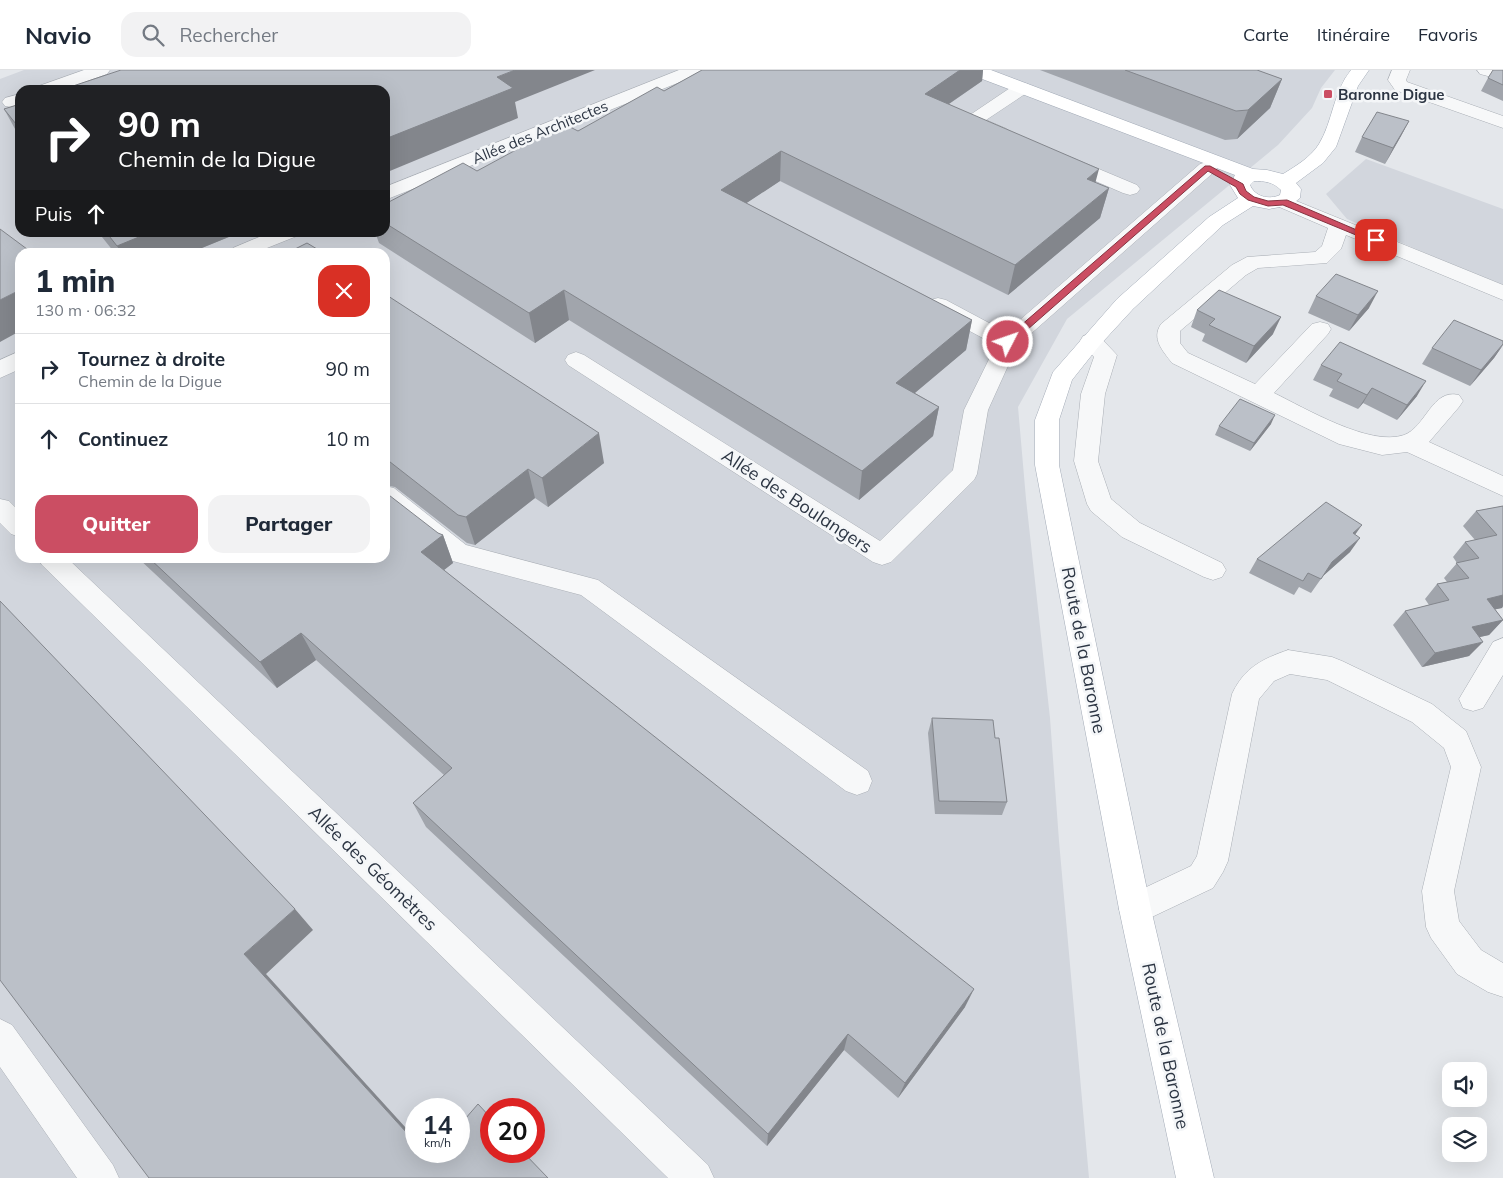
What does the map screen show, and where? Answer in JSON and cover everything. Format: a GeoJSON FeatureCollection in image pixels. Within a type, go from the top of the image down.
{"type":"FeatureCollection","features":[{"type":"Feature","properties":{"kind":"main road"},"geometry":{"type":"LineString","coordinates":[[975,70],[1137,133],[1208,157],[1268,204],[1287,192],[1322,154],[1330,142],[1350,82],[1360,70]]}},
{"type":"Feature","properties":{"kind":"main road"},"geometry":{"type":"LineString","coordinates":[[1137,133],[1247,186],[1268,176],[1287,192]]}},
{"type":"Feature","properties":{"kind":"main road","name":"Route de la Baronne"},"geometry":{"type":"LineString","coordinates":[[1195,1178],[1135,910],[1047,465],[1047,420],[1061,378],[1091,341],[1125,304],[1216,222],[1247,186]]}},
{"type":"Feature","properties":{"kind":"street"},"geometry":{"type":"LineString","coordinates":[[59,85],[101,70]]}},
{"type":"Feature","properties":{"kind":"street","name":"Allée des Architectes"},"geometry":{"type":"LineString","coordinates":[[390,192],[694,70]]}},
{"type":"Feature","properties":{"kind":"street"},"geometry":{"type":"LineString","coordinates":[[1401,70],[1397,80],[1401,86],[1503,122]]}},
{"type":"Feature","properties":{"kind":"street"},"geometry":{"type":"LineString","coordinates":[[1486,70],[1503,75]]}},
{"type":"Feature","properties":{"kind":"street"},"geometry":{"type":"LineString","coordinates":[[1017,140],[973,121],[1022,88]]}},
{"type":"Feature","properties":{"kind":"street"},"geometry":{"type":"LineString","coordinates":[[1043,151],[1130,189]]}},
{"type":"Feature","properties":{"kind":"street","name":"Allée des Boulangers"},"geometry":{"type":"LineString","coordinates":[[576,360],[882,555],[965,474],[976,410],[1008,342],[1207,168]]}},
{"type":"Feature","properties":{"kind":"street"},"geometry":{"type":"LineString","coordinates":[[1287,192],[1340,225],[1503,293]]}},
{"type":"Feature","properties":{"kind":"street"},"geometry":{"type":"LineString","coordinates":[[1287,192],[1351,213],[1503,278]]}},
{"type":"Feature","properties":{"kind":"street"},"geometry":{"type":"LineString","coordinates":[[1340,225],[1331,249],[1320,258],[1254,262],[1239,270],[1169,329],[1169,344],[1180,358],[1348,438],[1382,446],[1410,443],[1424,433],[1451,401]]}},
{"type":"Feature","properties":{"kind":"street"},"geometry":{"type":"LineString","coordinates":[[250,248],[278,237]]}},
{"type":"Feature","properties":{"kind":"street"},"geometry":{"type":"LineString","coordinates":[[920,296],[1008,342]]}},
{"type":"Feature","properties":{"kind":"street"},"geometry":{"type":"LineString","coordinates":[[1259,395],[1320,329]]}},
{"type":"Feature","properties":{"kind":"street"},"geometry":{"type":"LineString","coordinates":[[1091,341],[1106,355],[1093,394],[1086,461],[1100,504],[1131,530],[1213,570]]}},
{"type":"Feature","properties":{"kind":"street"},"geometry":{"type":"LineString","coordinates":[[0,370],[15,362]]}},
{"type":"Feature","properties":{"kind":"street"},"geometry":{"type":"LineString","coordinates":[[1410,443],[1503,487]]}},
{"type":"Feature","properties":{"kind":"street"},"geometry":{"type":"LineString","coordinates":[[390,500],[458,553],[589,587],[857,782]]}},
{"type":"Feature","properties":{"kind":"street"},"geometry":{"type":"LineString","coordinates":[[0,508],[15,522]]}},
{"type":"Feature","properties":{"kind":"street","name":"Allée des Géomètres"},"geometry":{"type":"LineString","coordinates":[[56,563],[695,1178]]}},
{"type":"Feature","properties":{"kind":"street"},"geometry":{"type":"LineString","coordinates":[[1473,699],[1503,650]]}},
{"type":"Feature","properties":{"kind":"street"},"geometry":{"type":"LineString","coordinates":[[1135,910],[1202,877],[1212,861],[1246,694],[1264,673],[1288,662],[1332,669],[1422,713],[1456,740],[1466,767],[1438,891],[1444,927],[1469,962],[1503,980]]}},
{"type":"Feature","properties":{"kind":"street"},"geometry":{"type":"LineString","coordinates":[[0,1037],[100,1178]]}},
{"type":"Feature","properties":{"kind":"shaded area"},"geometry":{"type":"Polygon","coordinates":[[[24,70],[1335,70],[1321,88],[1312,108],[1278,145],[1067,319],[1018,407],[1050,718],[1089,1178],[0,1178],[0,79],[24,70]]]}},
{"type":"Feature","properties":{"kind":"shaded area"},"geometry":{"type":"Polygon","coordinates":[[[1366,159],[1503,209],[1503,287],[1347,219],[1326,194],[1366,159]]]}},
{"type":"Feature","properties":{"kind":"building"},"geometry":{"type":"Polygon","coordinates":[[[121,70],[515,70],[497,77],[513,88],[390,137],[390,85],[76,85],[121,70]]]}},
{"type":"Feature","properties":{"kind":"building"},"geometry":{"type":"Polygon","coordinates":[[[702,70],[960,70],[925,94],[1099,169],[1087,179],[1109,188],[1015,265],[781,151],[721,190],[972,320],[896,383],[939,407],[862,471],[564,290],[529,313],[390,226],[390,201],[463,163],[477,171],[564,124],[578,131],[657,87],[664,91],[702,70]]]}},
{"type":"Feature","properties":{"kind":"building"},"geometry":{"type":"Polygon","coordinates":[[[1125,70],[1257,70],[1282,79],[1248,110],[1236,111],[1125,70]]]}},
{"type":"Feature","properties":{"kind":"building"},"geometry":{"type":"Polygon","coordinates":[[[1493,70],[1503,70],[1503,85],[1488,78],[1493,70]]]}},
{"type":"Feature","properties":{"kind":"building"},"geometry":{"type":"Polygon","coordinates":[[[15,106],[15,123],[4,109],[15,106]]]}},
{"type":"Feature","properties":{"kind":"building"},"geometry":{"type":"Polygon","coordinates":[[[1377,112],[1409,121],[1393,148],[1362,137],[1377,112]]]}},
{"type":"Feature","properties":{"kind":"building"},"geometry":{"type":"Polygon","coordinates":[[[0,229],[26,248],[15,248],[15,292],[0,300],[0,229]]]}},
{"type":"Feature","properties":{"kind":"building"},"geometry":{"type":"Polygon","coordinates":[[[110,237],[139,237],[117,246],[110,237]]]}},
{"type":"Feature","properties":{"kind":"building"},"geometry":{"type":"Polygon","coordinates":[[[307,243],[315,248],[297,248],[307,243]]]}},
{"type":"Feature","properties":{"kind":"building"},"geometry":{"type":"Polygon","coordinates":[[[1336,274],[1378,291],[1358,315],[1316,296],[1336,274]]]}},
{"type":"Feature","properties":{"kind":"building"},"geometry":{"type":"Polygon","coordinates":[[[1219,290],[1281,317],[1254,346],[1209,325],[1215,319],[1197,310],[1219,290]]]}},
{"type":"Feature","properties":{"kind":"building"},"geometry":{"type":"Polygon","coordinates":[[[390,297],[599,433],[542,478],[528,469],[466,517],[458,515],[390,462],[390,297]]]}},
{"type":"Feature","properties":{"kind":"building"},"geometry":{"type":"Polygon","coordinates":[[[1454,320],[1503,341],[1503,344],[1481,370],[1432,348],[1454,320]]]}},
{"type":"Feature","properties":{"kind":"building"},"geometry":{"type":"Polygon","coordinates":[[[1340,342],[1426,381],[1407,405],[1372,388],[1367,395],[1337,381],[1342,374],[1321,365],[1340,342]]]}},
{"type":"Feature","properties":{"kind":"building"},"geometry":{"type":"Polygon","coordinates":[[[1240,399],[1275,415],[1254,443],[1219,426],[1240,399]]]}},
{"type":"Feature","properties":{"kind":"building"},"geometry":{"type":"Polygon","coordinates":[[[390,496],[443,535],[421,552],[974,989],[905,1083],[848,1034],[768,1134],[413,803],[452,768],[301,633],[260,662],[154,563],[390,563],[390,496]]]}},
{"type":"Feature","properties":{"kind":"building"},"geometry":{"type":"Polygon","coordinates":[[[1326,502],[1362,525],[1353,533],[1360,538],[1332,562],[1321,579],[1308,573],[1303,581],[1257,559],[1326,502]]]}},
{"type":"Feature","properties":{"kind":"building"},"geometry":{"type":"Polygon","coordinates":[[[1503,506],[1503,595],[1487,599],[1503,620],[1472,627],[1483,642],[1435,653],[1405,611],[1449,600],[1437,584],[1469,578],[1456,563],[1479,558],[1465,542],[1497,535],[1476,511],[1503,506]]]}},
{"type":"Feature","properties":{"kind":"building"},"geometry":{"type":"Polygon","coordinates":[[[0,601],[295,909],[244,954],[405,1131],[405,1163],[470,1163],[470,1113],[478,1104],[480,1106],[480,1163],[534,1163],[548,1178],[149,1178],[0,980],[0,601]]]}},
{"type":"Feature","properties":{"kind":"building"},"geometry":{"type":"Polygon","coordinates":[[[932,718],[993,720],[995,738],[999,738],[1007,802],[939,801],[932,718]]]}},
{"type":"Feature","properties":{"kind":"place","name":"Baronne Digue"},"geometry":{"type":"Point","coordinates":[1328,94]}},
{"type":"Feature","properties":{"kind":"route"},"geometry":{"type":"LineString","coordinates":[[1008,342],[1207,168],[1240,186],[1240,189],[1251,199],[1268,204],[1284,202],[1376,240]]}}]}
